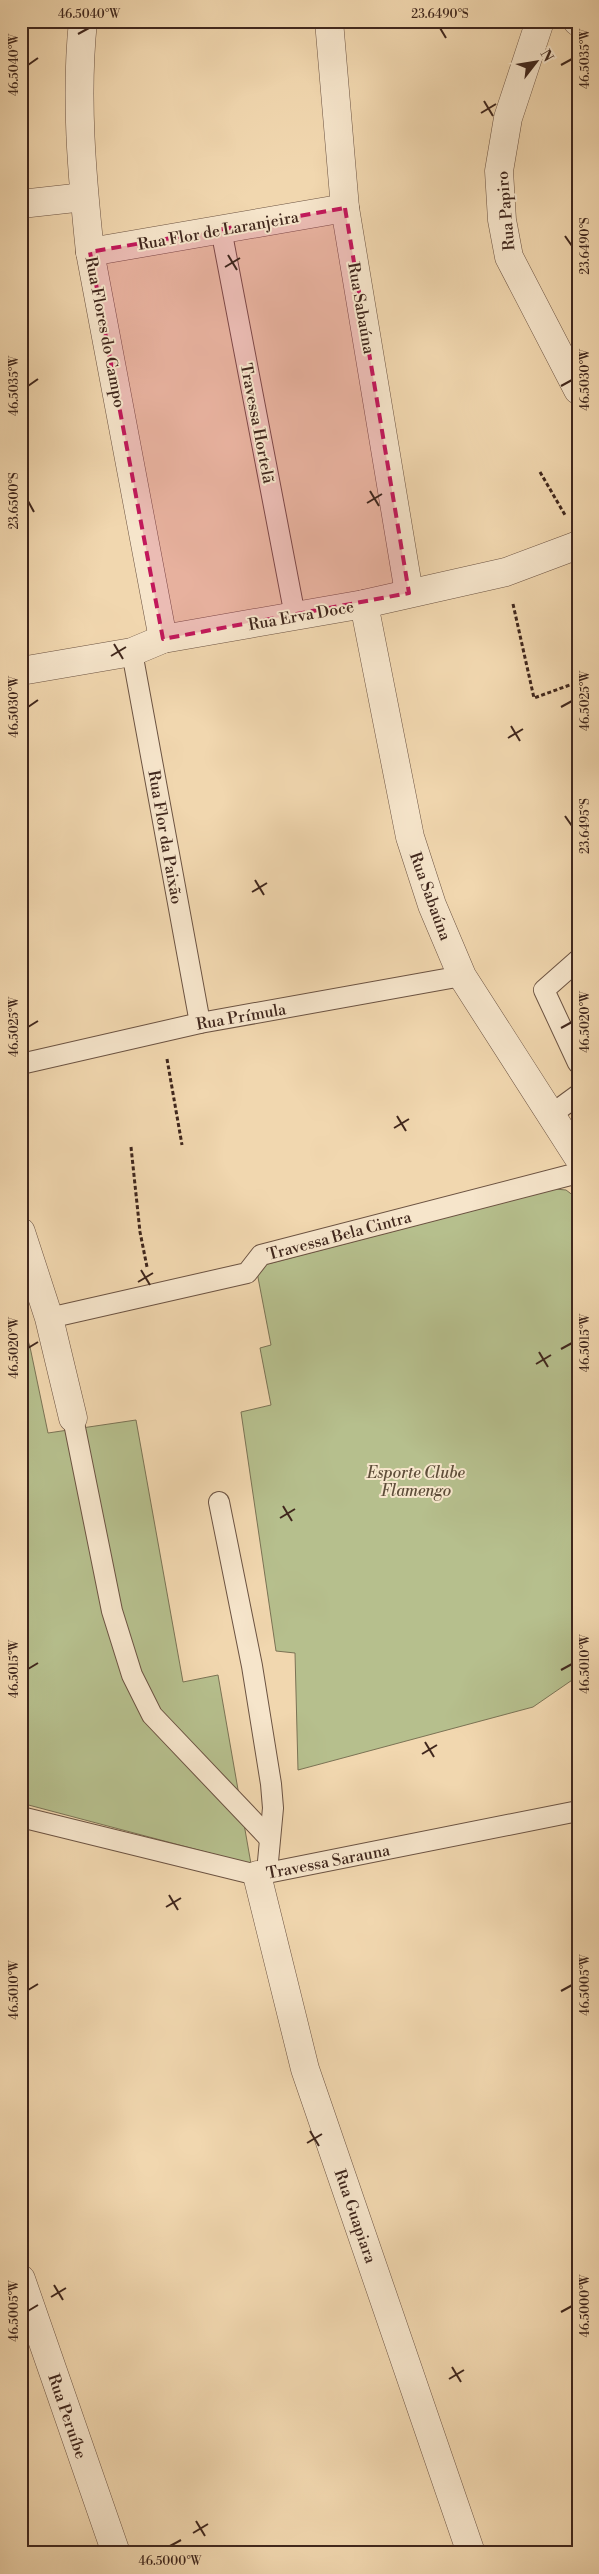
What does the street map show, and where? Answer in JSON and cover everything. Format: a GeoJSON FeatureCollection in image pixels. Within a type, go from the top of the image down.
{"type":"FeatureCollection","features":[{"type":"Feature","properties":{"kind":"street","name":"Rua Flores do Campo"},"geometry":{"type":"LineString","coordinates":[[83,21],[78,101],[84,197],[90,252],[163,639]]}},
{"type":"Feature","properties":{"kind":"street","name":"Rua Sabaúna"},"geometry":{"type":"LineString","coordinates":[[329,21],[345,208],[409,593]]}},
{"type":"Feature","properties":{"kind":"street","name":"Rua Papiro"},"geometry":{"type":"LineString","coordinates":[[540,21],[508,118],[499,171],[502,220],[509,257],[578,390]]}},
{"type":"Feature","properties":{"kind":"street"},"geometry":{"type":"LineString","coordinates":[[21,204],[84,197]]}},
{"type":"Feature","properties":{"kind":"street","name":"Rua Flor de Laranjeira"},"geometry":{"type":"LineString","coordinates":[[90,252],[345,208]]}},
{"type":"Feature","properties":{"kind":"street","name":"Rua Erva Doce"},"geometry":{"type":"LineString","coordinates":[[21,671],[132,652],[163,639],[364,604],[506,572],[573,533]]}},
{"type":"Feature","properties":{"kind":"street","name":"Rua Sabaúna"},"geometry":{"type":"LineString","coordinates":[[364,604],[412,843],[432,905],[462,976],[578,1157]]}},
{"type":"Feature","properties":{"kind":"street"},"geometry":{"type":"LineString","coordinates":[[21,1232],[49,1318],[73,1418]]}},
{"type":"Feature","properties":{"kind":"street","name":"Rua Guapiara"},"geometry":{"type":"LineString","coordinates":[[262,1874],[305,2069],[471,2553]]}},
{"type":"Feature","properties":{"kind":"street","name":"Rua Peruíbe"},"geometry":{"type":"LineString","coordinates":[[21,2279],[116,2553]]}},
{"type":"Feature","properties":{"kind":"lane","name":"Travessa Hortelã"},"geometry":{"type":"LineString","coordinates":[[221,229],[295,616]]}},
{"type":"Feature","properties":{"kind":"lane","name":"Rua Flor da Paixão"},"geometry":{"type":"LineString","coordinates":[[132,652],[200,1023]]}},
{"type":"Feature","properties":{"kind":"lane"},"geometry":{"type":"LineString","coordinates":[[578,960],[544,990],[578,1063]]}},
{"type":"Feature","properties":{"kind":"lane","name":"Rua Prímula"},"geometry":{"type":"LineString","coordinates":[[21,1064],[200,1023],[462,976]]}},
{"type":"Feature","properties":{"kind":"lane"},"geometry":{"type":"LineString","coordinates":[[552,1114],[578,1095]]}},
{"type":"Feature","properties":{"kind":"lane","name":"Travessa Bela Cintra"},"geometry":{"type":"LineString","coordinates":[[49,1318],[247,1273],[260,1255],[578,1173]]}},
{"type":"Feature","properties":{"kind":"lane"},"geometry":{"type":"LineString","coordinates":[[73,1418],[112,1612],[132,1675],[152,1715],[269,1838]]}},
{"type":"Feature","properties":{"kind":"lane"},"geometry":{"type":"LineString","coordinates":[[218,1502],[252,1666],[271,1784],[273,1808],[262,1874]]}},
{"type":"Feature","properties":{"kind":"lane","name":"Travessa Sarauna"},"geometry":{"type":"LineString","coordinates":[[21,1817],[262,1874],[578,1811]]}},
{"type":"Feature","properties":{"kind":"path"},"geometry":{"type":"LineString","coordinates":[[540,472],[573,533]]}},
{"type":"Feature","properties":{"kind":"path"},"geometry":{"type":"LineString","coordinates":[[506,572],[534,698],[578,682]]}},
{"type":"Feature","properties":{"kind":"path"},"geometry":{"type":"LineString","coordinates":[[162,1031],[182,1145]]}},
{"type":"Feature","properties":{"kind":"path"},"geometry":{"type":"LineString","coordinates":[[131,1147],[140,1232],[153,1294]]}},
{"type":"Feature","properties":{"kind":"highlighted area"},"geometry":{"type":"Polygon","coordinates":[[[345,208],[409,593],[163,639],[90,252],[345,208]]]}},
{"type":"Feature","properties":{"kind":"green space","name":"Esporte Clube Flamengo"},"geometry":{"type":"Polygon","coordinates":[[[555,1189],[566,1190],[578,1199],[578,1676],[533,1707],[298,1770],[295,1653],[276,1651],[241,1412],[271,1405],[260,1348],[271,1345],[256,1267],[555,1189]]]}},
{"type":"Feature","properties":{"kind":"green space"},"geometry":{"type":"Polygon","coordinates":[[[21,1318],[30,1347],[48,1433],[136,1420],[183,1682],[218,1675],[251,1864],[21,1803],[21,1318]]]}}]}
